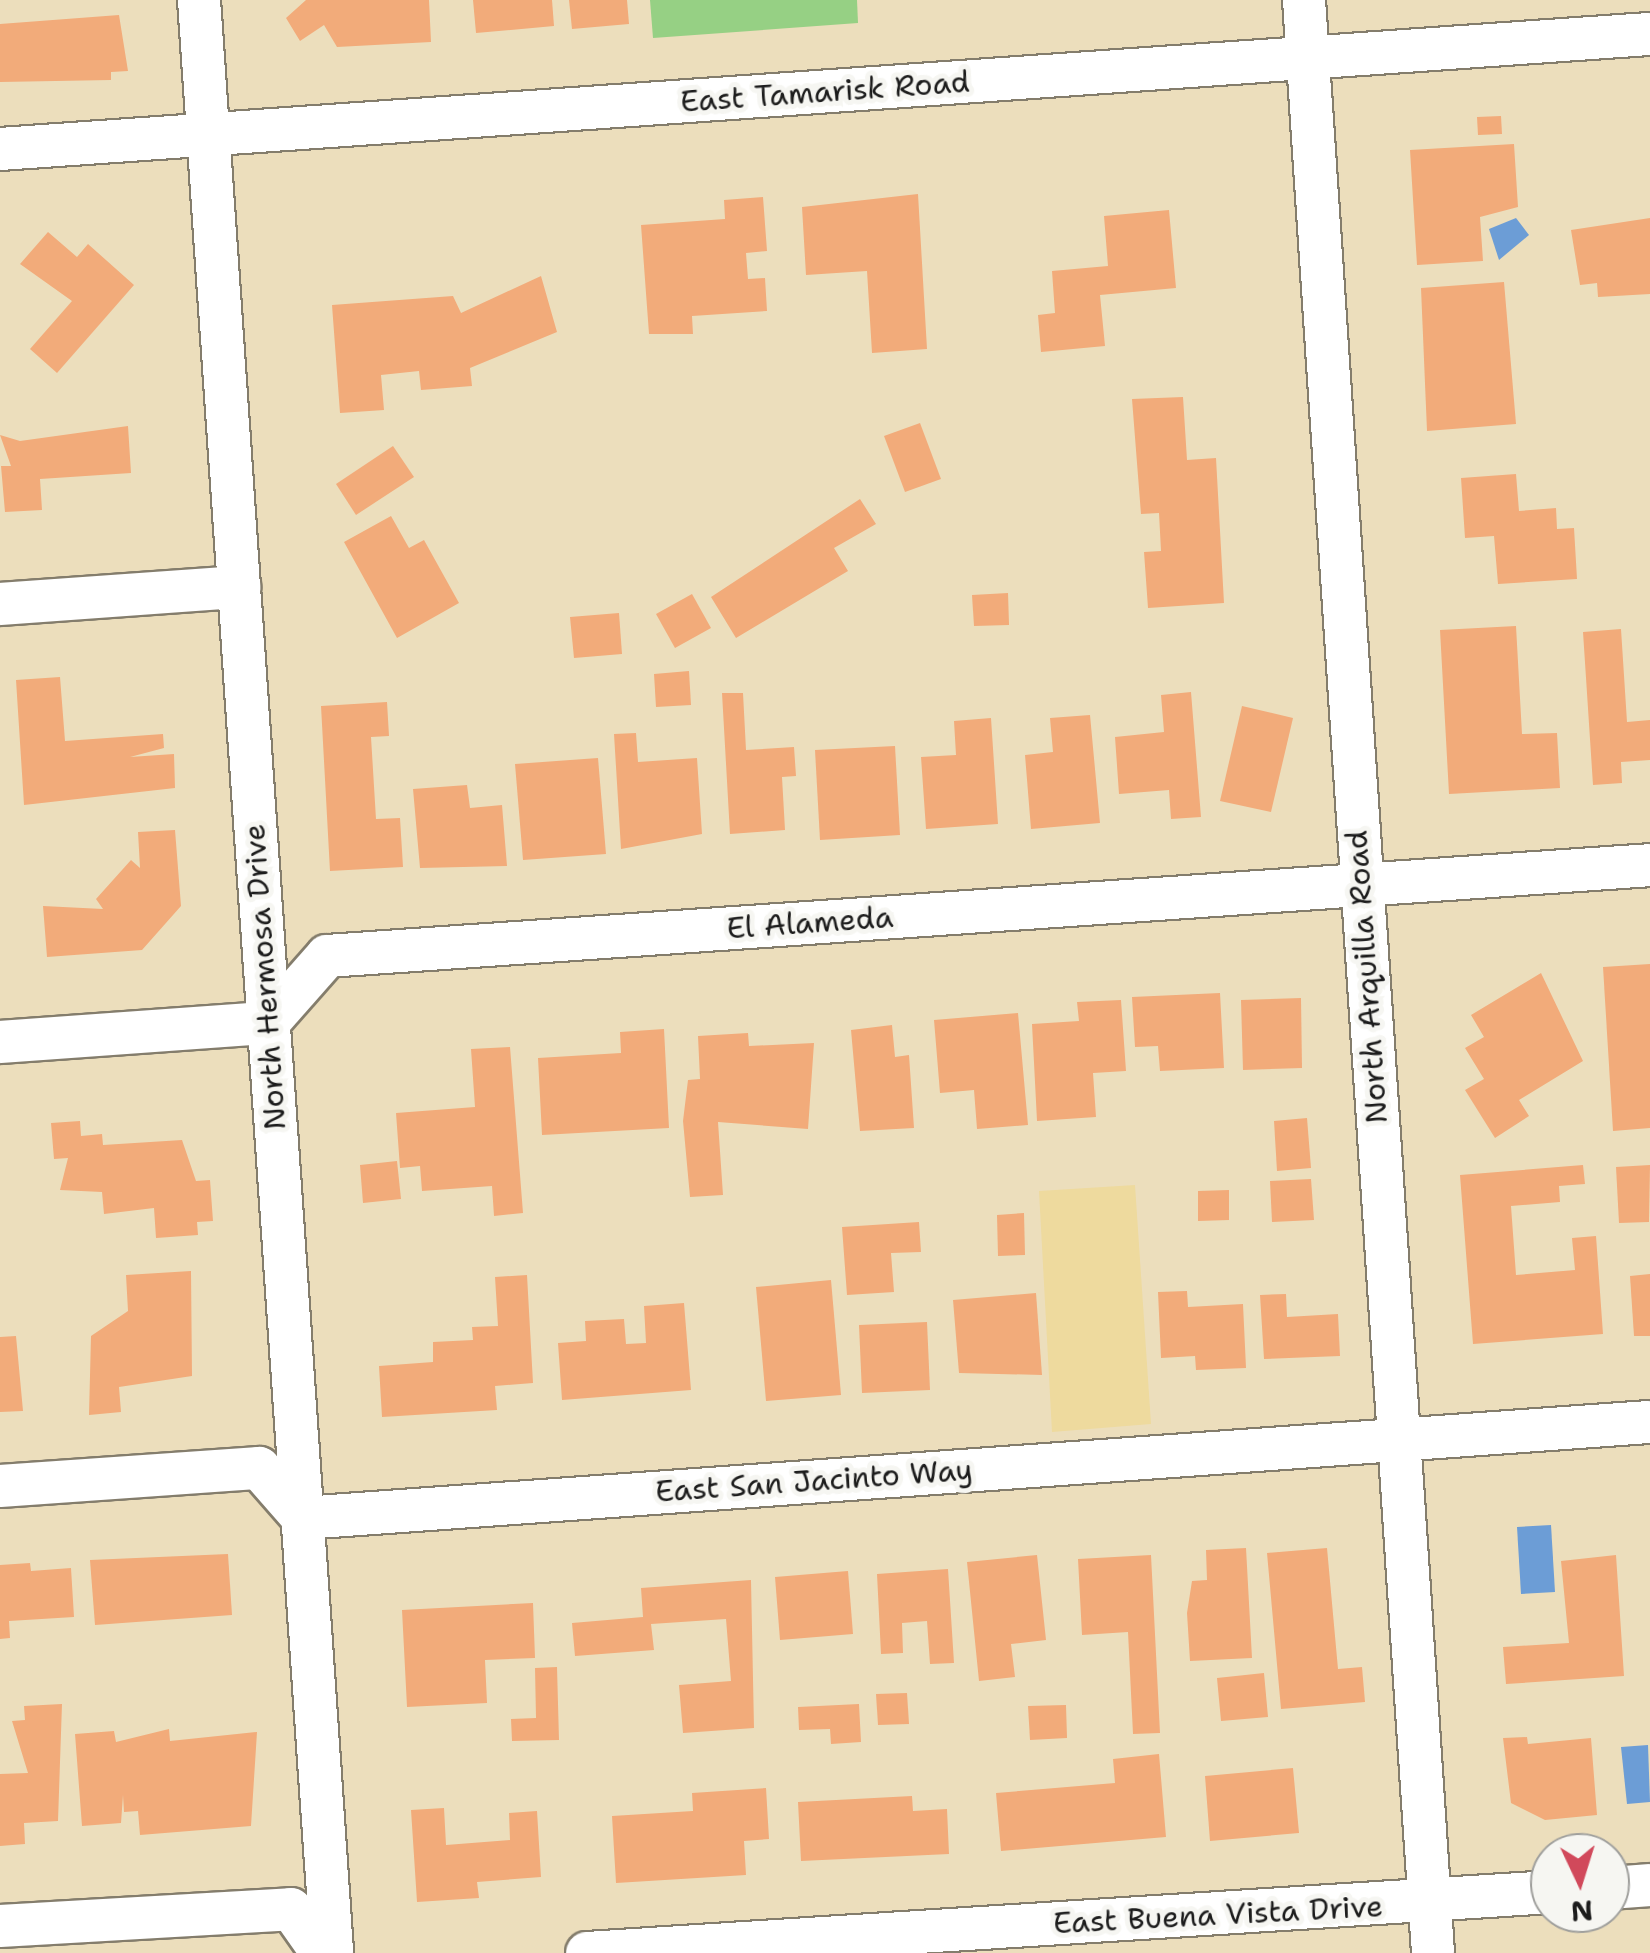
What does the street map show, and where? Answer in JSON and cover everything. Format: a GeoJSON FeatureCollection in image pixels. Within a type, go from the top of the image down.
{"type":"FeatureCollection","features":[{"type":"Feature","properties":{"kind":"street","name":"North Hermosa Drive"},"geometry":{"type":"LineString","coordinates":[[200,0],[332,1953]]}},
{"type":"Feature","properties":{"kind":"street","name":"North Arquilla Road"},"geometry":{"type":"LineString","coordinates":[[1304,0],[1432,1953]]}},
{"type":"Feature","properties":{"kind":"street","name":"East Tamarisk Road"},"geometry":{"type":"LineString","coordinates":[[0,149],[209,138],[1650,34]]}},
{"type":"Feature","properties":{"kind":"street"},"geometry":{"type":"LineString","coordinates":[[0,604],[239,587]]}},
{"type":"Feature","properties":{"kind":"street","name":"El Alameda"},"geometry":{"type":"LineString","coordinates":[[268,1023],[327,956],[1650,865]]}},
{"type":"Feature","properties":{"kind":"street"},"geometry":{"type":"LineString","coordinates":[[0,1042],[268,1023]]}},
{"type":"Feature","properties":{"kind":"street","name":"East San Jacinto Way"},"geometry":{"type":"LineString","coordinates":[[304,1518],[1650,1422]]}},
{"type":"Feature","properties":{"kind":"street"},"geometry":{"type":"LineString","coordinates":[[0,1486],[259,1468],[304,1518]]}},
{"type":"Feature","properties":{"kind":"street","name":"East Buena Vista Drive"},"geometry":{"type":"LineString","coordinates":[[587,1953],[1530,1894]]}},
{"type":"Feature","properties":{"kind":"street"},"geometry":{"type":"LineString","coordinates":[[0,1926],[291,1909],[322,1953]]}},
{"type":"Feature","properties":{"kind":"green space"},"geometry":{"type":"Polygon","coordinates":[[[650,0],[857,0],[858,23],[653,38],[650,0]]]}},
{"type":"Feature","properties":{"kind":"sand"},"geometry":{"type":"Polygon","coordinates":[[[1135,1185],[1151,1424],[1052,1432],[1039,1191],[1135,1185]]]}},
{"type":"Feature","properties":{"kind":"water"},"geometry":{"type":"Polygon","coordinates":[[[1516,218],[1529,235],[1499,260],[1489,229],[1516,218]]]}},
{"type":"Feature","properties":{"kind":"water"},"geometry":{"type":"Polygon","coordinates":[[[1551,1525],[1555,1592],[1521,1594],[1517,1527],[1551,1525]]]}},
{"type":"Feature","properties":{"kind":"water"},"geometry":{"type":"Polygon","coordinates":[[[1648,1745],[1650,1802],[1627,1804],[1621,1747],[1648,1745]]]}},
{"type":"Feature","properties":{"kind":"building"},"geometry":{"type":"Polygon","coordinates":[[[306,0],[429,0],[431,42],[337,47],[324,25],[300,41],[286,18],[306,0]]]}},
{"type":"Feature","properties":{"kind":"building"},"geometry":{"type":"Polygon","coordinates":[[[473,0],[552,0],[554,26],[476,33],[473,0]]]}},
{"type":"Feature","properties":{"kind":"building"},"geometry":{"type":"Polygon","coordinates":[[[569,0],[627,0],[629,24],[572,29],[569,0]]]}},
{"type":"Feature","properties":{"kind":"building"},"geometry":{"type":"Polygon","coordinates":[[[119,15],[128,71],[111,72],[111,80],[0,82],[0,24],[119,15]]]}},
{"type":"Feature","properties":{"kind":"building"},"geometry":{"type":"Polygon","coordinates":[[[1501,116],[1502,134],[1478,135],[1477,117],[1501,116]]]}},
{"type":"Feature","properties":{"kind":"building"},"geometry":{"type":"Polygon","coordinates":[[[1514,144],[1518,207],[1480,217],[1483,261],[1417,265],[1410,150],[1514,144]]]}},
{"type":"Feature","properties":{"kind":"building"},"geometry":{"type":"Polygon","coordinates":[[[918,194],[927,349],[872,353],[867,271],[806,275],[802,207],[918,194]]]}},
{"type":"Feature","properties":{"kind":"building"},"geometry":{"type":"Polygon","coordinates":[[[763,197],[767,251],[746,253],[748,279],[765,278],[767,311],[692,316],[693,334],[649,334],[641,225],[725,219],[724,200],[763,197]]]}},
{"type":"Feature","properties":{"kind":"building"},"geometry":{"type":"Polygon","coordinates":[[[1169,210],[1176,288],[1100,295],[1105,346],[1041,352],[1038,315],[1055,313],[1052,271],[1108,266],[1104,216],[1169,210]]]}},
{"type":"Feature","properties":{"kind":"building"},"geometry":{"type":"Polygon","coordinates":[[[1650,218],[1650,294],[1598,297],[1597,283],[1580,285],[1571,230],[1650,218]]]}},
{"type":"Feature","properties":{"kind":"building"},"geometry":{"type":"Polygon","coordinates":[[[48,232],[77,257],[88,244],[134,285],[57,373],[30,349],[72,301],[20,264],[48,232]]]}},
{"type":"Feature","properties":{"kind":"building"},"geometry":{"type":"Polygon","coordinates":[[[541,276],[557,332],[470,368],[472,386],[421,390],[419,371],[381,375],[384,410],[340,413],[332,305],[453,296],[461,313],[541,276]]]}},
{"type":"Feature","properties":{"kind":"building"},"geometry":{"type":"Polygon","coordinates":[[[1504,282],[1516,424],[1427,431],[1421,288],[1504,282]]]}},
{"type":"Feature","properties":{"kind":"building"},"geometry":{"type":"Polygon","coordinates":[[[1183,397],[1187,460],[1216,458],[1224,603],[1148,608],[1144,552],[1161,551],[1159,513],[1141,514],[1132,399],[1183,397]]]}},
{"type":"Feature","properties":{"kind":"building"},"geometry":{"type":"Polygon","coordinates":[[[920,423],[941,479],[905,492],[884,436],[920,423]]]}},
{"type":"Feature","properties":{"kind":"building"},"geometry":{"type":"Polygon","coordinates":[[[128,426],[131,473],[40,479],[42,510],[5,512],[1,466],[11,466],[0,435],[20,441],[128,426]]]}},
{"type":"Feature","properties":{"kind":"building"},"geometry":{"type":"Polygon","coordinates":[[[393,446],[414,477],[356,515],[336,484],[393,446]]]}},
{"type":"Feature","properties":{"kind":"building"},"geometry":{"type":"Polygon","coordinates":[[[1516,474],[1519,511],[1556,508],[1557,529],[1574,528],[1577,579],[1498,584],[1494,536],[1465,538],[1461,478],[1516,474]]]}},
{"type":"Feature","properties":{"kind":"building"},"geometry":{"type":"Polygon","coordinates":[[[860,499],[876,524],[834,548],[848,571],[736,638],[711,597],[860,499]]]}},
{"type":"Feature","properties":{"kind":"building"},"geometry":{"type":"Polygon","coordinates":[[[391,516],[409,548],[424,540],[459,603],[397,638],[344,542],[391,516]]]}},
{"type":"Feature","properties":{"kind":"building"},"geometry":{"type":"Polygon","coordinates":[[[1008,593],[1009,625],[974,626],[972,595],[1008,593]]]}},
{"type":"Feature","properties":{"kind":"building"},"geometry":{"type":"Polygon","coordinates":[[[692,594],[711,628],[675,648],[656,614],[692,594]]]}},
{"type":"Feature","properties":{"kind":"building"},"geometry":{"type":"Polygon","coordinates":[[[619,613],[622,654],[574,658],[570,617],[619,613]]]}},
{"type":"Feature","properties":{"kind":"building"},"geometry":{"type":"Polygon","coordinates":[[[1516,626],[1522,734],[1557,733],[1560,788],[1449,794],[1440,630],[1516,626]]]}},
{"type":"Feature","properties":{"kind":"building"},"geometry":{"type":"Polygon","coordinates":[[[1621,629],[1627,722],[1650,720],[1650,760],[1621,762],[1622,783],[1593,785],[1583,632],[1621,629]]]}},
{"type":"Feature","properties":{"kind":"building"},"geometry":{"type":"Polygon","coordinates":[[[689,671],[691,705],[656,707],[654,674],[689,671]]]}},
{"type":"Feature","properties":{"kind":"building"},"geometry":{"type":"Polygon","coordinates":[[[60,677],[65,741],[163,734],[164,748],[130,757],[174,754],[175,788],[24,805],[16,680],[60,677]]]}},
{"type":"Feature","properties":{"kind":"building"},"geometry":{"type":"Polygon","coordinates":[[[1191,692],[1201,817],[1171,819],[1169,790],[1119,794],[1115,737],[1164,732],[1161,695],[1191,692]]]}},
{"type":"Feature","properties":{"kind":"building"},"geometry":{"type":"Polygon","coordinates":[[[722,693],[743,693],[746,750],[794,747],[796,776],[782,777],[785,830],[730,834],[722,693]]]}},
{"type":"Feature","properties":{"kind":"building"},"geometry":{"type":"Polygon","coordinates":[[[387,702],[389,736],[371,737],[376,819],[400,818],[403,867],[330,871],[321,706],[387,702]]]}},
{"type":"Feature","properties":{"kind":"building"},"geometry":{"type":"Polygon","coordinates":[[[1242,706],[1293,718],[1271,812],[1220,801],[1242,706]]]}},
{"type":"Feature","properties":{"kind":"building"},"geometry":{"type":"Polygon","coordinates":[[[1090,715],[1100,823],[1031,829],[1025,755],[1053,752],[1050,718],[1090,715]]]}},
{"type":"Feature","properties":{"kind":"building"},"geometry":{"type":"Polygon","coordinates":[[[991,718],[998,824],[926,829],[921,757],[956,755],[954,721],[991,718]]]}},
{"type":"Feature","properties":{"kind":"building"},"geometry":{"type":"Polygon","coordinates":[[[636,733],[638,762],[697,758],[702,834],[621,849],[614,734],[636,733]]]}},
{"type":"Feature","properties":{"kind":"building"},"geometry":{"type":"Polygon","coordinates":[[[895,746],[900,835],[820,840],[815,750],[895,746]]]}},
{"type":"Feature","properties":{"kind":"building"},"geometry":{"type":"Polygon","coordinates":[[[598,758],[606,854],[523,860],[515,764],[598,758]]]}},
{"type":"Feature","properties":{"kind":"building"},"geometry":{"type":"Polygon","coordinates":[[[467,785],[470,808],[502,805],[507,866],[420,868],[413,789],[467,785]]]}},
{"type":"Feature","properties":{"kind":"building"},"geometry":{"type":"Polygon","coordinates":[[[175,830],[181,906],[142,950],[47,957],[43,906],[103,909],[96,899],[131,860],[140,868],[138,832],[175,830]]]}},
{"type":"Feature","properties":{"kind":"building"},"geometry":{"type":"Polygon","coordinates":[[[1650,964],[1650,1128],[1613,1131],[1603,967],[1650,964]]]}},
{"type":"Feature","properties":{"kind":"building"},"geometry":{"type":"Polygon","coordinates":[[[1541,973],[1583,1061],[1519,1100],[1529,1116],[1495,1138],[1465,1090],[1484,1079],[1465,1048],[1484,1037],[1471,1015],[1541,973]]]}},
{"type":"Feature","properties":{"kind":"building"},"geometry":{"type":"Polygon","coordinates":[[[1220,993],[1224,1068],[1160,1071],[1158,1046],[1135,1047],[1132,997],[1220,993]]]}},
{"type":"Feature","properties":{"kind":"building"},"geometry":{"type":"Polygon","coordinates":[[[1301,998],[1302,1068],[1243,1070],[1241,1000],[1301,998]]]}},
{"type":"Feature","properties":{"kind":"building"},"geometry":{"type":"Polygon","coordinates":[[[1121,1000],[1126,1071],[1093,1073],[1096,1117],[1037,1121],[1032,1024],[1079,1021],[1077,1002],[1121,1000]]]}},
{"type":"Feature","properties":{"kind":"building"},"geometry":{"type":"Polygon","coordinates":[[[1018,1013],[1028,1125],[977,1129],[974,1090],[940,1093],[934,1020],[1018,1013]]]}},
{"type":"Feature","properties":{"kind":"building"},"geometry":{"type":"Polygon","coordinates":[[[892,1025],[895,1057],[909,1055],[914,1128],[860,1131],[851,1030],[892,1025]]]}},
{"type":"Feature","properties":{"kind":"building"},"geometry":{"type":"Polygon","coordinates":[[[664,1029],[669,1128],[542,1135],[538,1058],[621,1053],[620,1032],[664,1029]]]}},
{"type":"Feature","properties":{"kind":"building"},"geometry":{"type":"Polygon","coordinates":[[[748,1033],[749,1046],[814,1043],[808,1129],[718,1122],[723,1195],[690,1197],[683,1121],[688,1080],[700,1079],[698,1036],[748,1033]]]}},
{"type":"Feature","properties":{"kind":"building"},"geometry":{"type":"Polygon","coordinates":[[[510,1047],[523,1213],[494,1216],[492,1186],[422,1191],[420,1166],[400,1168],[396,1113],[475,1107],[471,1049],[510,1047]]]}},
{"type":"Feature","properties":{"kind":"building"},"geometry":{"type":"Polygon","coordinates":[[[1307,1118],[1311,1168],[1277,1171],[1274,1121],[1307,1118]]]}},
{"type":"Feature","properties":{"kind":"building"},"geometry":{"type":"Polygon","coordinates":[[[80,1121],[81,1136],[102,1134],[103,1145],[182,1140],[196,1181],[210,1180],[213,1221],[197,1222],[198,1235],[156,1238],[154,1208],[104,1214],[102,1192],[60,1190],[68,1158],[54,1159],[51,1123],[80,1121]]]}},
{"type":"Feature","properties":{"kind":"building"},"geometry":{"type":"Polygon","coordinates":[[[397,1161],[401,1199],[363,1203],[360,1165],[397,1161]]]}},
{"type":"Feature","properties":{"kind":"building"},"geometry":{"type":"Polygon","coordinates":[[[1583,1165],[1585,1184],[1559,1186],[1560,1202],[1511,1206],[1516,1275],[1575,1270],[1572,1238],[1596,1236],[1603,1334],[1473,1344],[1460,1175],[1583,1165]]]}},
{"type":"Feature","properties":{"kind":"building"},"geometry":{"type":"Polygon","coordinates":[[[1650,1165],[1649,1222],[1619,1223],[1616,1167],[1650,1165]]]}},
{"type":"Feature","properties":{"kind":"building"},"geometry":{"type":"Polygon","coordinates":[[[1311,1179],[1314,1220],[1272,1222],[1270,1181],[1311,1179]]]}},
{"type":"Feature","properties":{"kind":"building"},"geometry":{"type":"Polygon","coordinates":[[[1229,1190],[1229,1220],[1198,1221],[1198,1191],[1229,1190]]]}},
{"type":"Feature","properties":{"kind":"building"},"geometry":{"type":"Polygon","coordinates":[[[1024,1213],[1025,1255],[998,1256],[997,1215],[1024,1213]]]}},
{"type":"Feature","properties":{"kind":"building"},"geometry":{"type":"Polygon","coordinates":[[[919,1222],[921,1252],[891,1253],[894,1292],[847,1295],[842,1227],[919,1222]]]}},
{"type":"Feature","properties":{"kind":"building"},"geometry":{"type":"Polygon","coordinates":[[[191,1271],[192,1376],[119,1387],[121,1412],[89,1415],[91,1336],[128,1311],[126,1275],[191,1271]]]}},
{"type":"Feature","properties":{"kind":"building"},"geometry":{"type":"Polygon","coordinates":[[[1650,1274],[1650,1336],[1634,1336],[1630,1276],[1650,1274]]]}},
{"type":"Feature","properties":{"kind":"building"},"geometry":{"type":"Polygon","coordinates":[[[527,1275],[533,1383],[495,1386],[497,1410],[382,1417],[379,1366],[433,1362],[433,1342],[473,1340],[472,1327],[498,1326],[495,1277],[527,1275]]]}},
{"type":"Feature","properties":{"kind":"building"},"geometry":{"type":"Polygon","coordinates":[[[831,1280],[841,1395],[766,1401],[756,1287],[831,1280]]]}},
{"type":"Feature","properties":{"kind":"building"},"geometry":{"type":"Polygon","coordinates":[[[1187,1291],[1188,1307],[1243,1304],[1246,1368],[1196,1370],[1195,1356],[1161,1358],[1158,1292],[1187,1291]]]}},
{"type":"Feature","properties":{"kind":"building"},"geometry":{"type":"Polygon","coordinates":[[[1036,1293],[1042,1375],[959,1373],[953,1300],[1036,1293]]]}},
{"type":"Feature","properties":{"kind":"building"},"geometry":{"type":"Polygon","coordinates":[[[1286,1294],[1287,1317],[1338,1314],[1340,1356],[1264,1359],[1260,1295],[1286,1294]]]}},
{"type":"Feature","properties":{"kind":"building"},"geometry":{"type":"Polygon","coordinates":[[[684,1303],[691,1390],[562,1400],[558,1343],[586,1341],[585,1321],[624,1319],[626,1344],[646,1343],[644,1306],[684,1303]]]}},
{"type":"Feature","properties":{"kind":"building"},"geometry":{"type":"Polygon","coordinates":[[[927,1322],[930,1390],[862,1393],[859,1325],[927,1322]]]}},
{"type":"Feature","properties":{"kind":"building"},"geometry":{"type":"Polygon","coordinates":[[[16,1336],[23,1411],[0,1412],[0,1337],[16,1336]]]}},
{"type":"Feature","properties":{"kind":"building"},"geometry":{"type":"Polygon","coordinates":[[[1246,1548],[1252,1658],[1190,1661],[1187,1613],[1192,1581],[1207,1580],[1206,1550],[1246,1548]]]}},
{"type":"Feature","properties":{"kind":"building"},"geometry":{"type":"Polygon","coordinates":[[[1327,1548],[1338,1669],[1362,1667],[1365,1702],[1281,1709],[1267,1553],[1327,1548]]]}},
{"type":"Feature","properties":{"kind":"building"},"geometry":{"type":"Polygon","coordinates":[[[228,1554],[232,1615],[95,1625],[90,1560],[228,1554]]]}},
{"type":"Feature","properties":{"kind":"building"},"geometry":{"type":"Polygon","coordinates":[[[1037,1555],[1046,1640],[1011,1644],[1015,1677],[979,1681],[967,1562],[1037,1555]]]}},
{"type":"Feature","properties":{"kind":"building"},"geometry":{"type":"Polygon","coordinates":[[[1151,1555],[1160,1733],[1133,1734],[1128,1632],[1082,1635],[1078,1559],[1151,1555]]]}},
{"type":"Feature","properties":{"kind":"building"},"geometry":{"type":"Polygon","coordinates":[[[1616,1555],[1624,1676],[1506,1684],[1503,1647],[1569,1643],[1561,1561],[1616,1555]]]}},
{"type":"Feature","properties":{"kind":"building"},"geometry":{"type":"Polygon","coordinates":[[[30,1563],[31,1571],[71,1568],[74,1617],[9,1621],[10,1638],[0,1639],[0,1565],[30,1563]]]}},
{"type":"Feature","properties":{"kind":"building"},"geometry":{"type":"Polygon","coordinates":[[[948,1569],[954,1663],[930,1664],[927,1621],[902,1623],[903,1653],[881,1654],[877,1574],[948,1569]]]}},
{"type":"Feature","properties":{"kind":"building"},"geometry":{"type":"Polygon","coordinates":[[[848,1571],[853,1634],[780,1640],[775,1577],[848,1571]]]}},
{"type":"Feature","properties":{"kind":"building"},"geometry":{"type":"Polygon","coordinates":[[[751,1580],[754,1728],[683,1733],[679,1685],[731,1681],[726,1619],[651,1624],[654,1650],[575,1656],[572,1623],[643,1617],[641,1588],[751,1580]]]}},
{"type":"Feature","properties":{"kind":"building"},"geometry":{"type":"Polygon","coordinates":[[[533,1603],[535,1658],[485,1660],[487,1703],[407,1707],[402,1610],[533,1603]]]}},
{"type":"Feature","properties":{"kind":"building"},"geometry":{"type":"Polygon","coordinates":[[[557,1667],[559,1740],[512,1741],[511,1719],[536,1718],[535,1668],[557,1667]]]}},
{"type":"Feature","properties":{"kind":"building"},"geometry":{"type":"Polygon","coordinates":[[[1264,1673],[1268,1717],[1221,1721],[1217,1678],[1264,1673]]]}},
{"type":"Feature","properties":{"kind":"building"},"geometry":{"type":"Polygon","coordinates":[[[907,1693],[909,1724],[878,1725],[876,1694],[907,1693]]]}},
{"type":"Feature","properties":{"kind":"building"},"geometry":{"type":"Polygon","coordinates":[[[62,1704],[58,1821],[24,1823],[25,1844],[0,1846],[0,1774],[28,1773],[12,1721],[25,1720],[24,1706],[62,1704]]]}},
{"type":"Feature","properties":{"kind":"building"},"geometry":{"type":"Polygon","coordinates":[[[859,1704],[861,1742],[831,1744],[830,1729],[799,1730],[798,1707],[859,1704]]]}},
{"type":"Feature","properties":{"kind":"building"},"geometry":{"type":"Polygon","coordinates":[[[1066,1705],[1067,1738],[1030,1740],[1028,1706],[1066,1705]]]}},
{"type":"Feature","properties":{"kind":"building"},"geometry":{"type":"Polygon","coordinates":[[[169,1729],[170,1741],[257,1732],[251,1826],[140,1835],[138,1811],[124,1812],[123,1795],[121,1823],[82,1826],[75,1734],[114,1731],[116,1742],[169,1729]]]}},
{"type":"Feature","properties":{"kind":"building"},"geometry":{"type":"Polygon","coordinates":[[[1527,1737],[1528,1744],[1591,1738],[1597,1815],[1545,1820],[1511,1803],[1503,1738],[1527,1737]]]}},
{"type":"Feature","properties":{"kind":"building"},"geometry":{"type":"Polygon","coordinates":[[[1159,1754],[1166,1837],[1001,1851],[996,1793],[1115,1783],[1113,1759],[1159,1754]]]}},
{"type":"Feature","properties":{"kind":"building"},"geometry":{"type":"Polygon","coordinates":[[[1293,1768],[1299,1833],[1210,1841],[1205,1776],[1293,1768]]]}},
{"type":"Feature","properties":{"kind":"building"},"geometry":{"type":"Polygon","coordinates":[[[766,1788],[769,1839],[744,1841],[746,1875],[616,1883],[612,1816],[693,1811],[692,1793],[766,1788]]]}},
{"type":"Feature","properties":{"kind":"building"},"geometry":{"type":"Polygon","coordinates":[[[912,1796],[913,1811],[947,1809],[949,1854],[801,1861],[798,1802],[912,1796]]]}},
{"type":"Feature","properties":{"kind":"building"},"geometry":{"type":"Polygon","coordinates":[[[444,1808],[446,1845],[510,1840],[509,1813],[537,1811],[541,1877],[477,1882],[479,1898],[417,1902],[411,1810],[444,1808]]]}}]}
